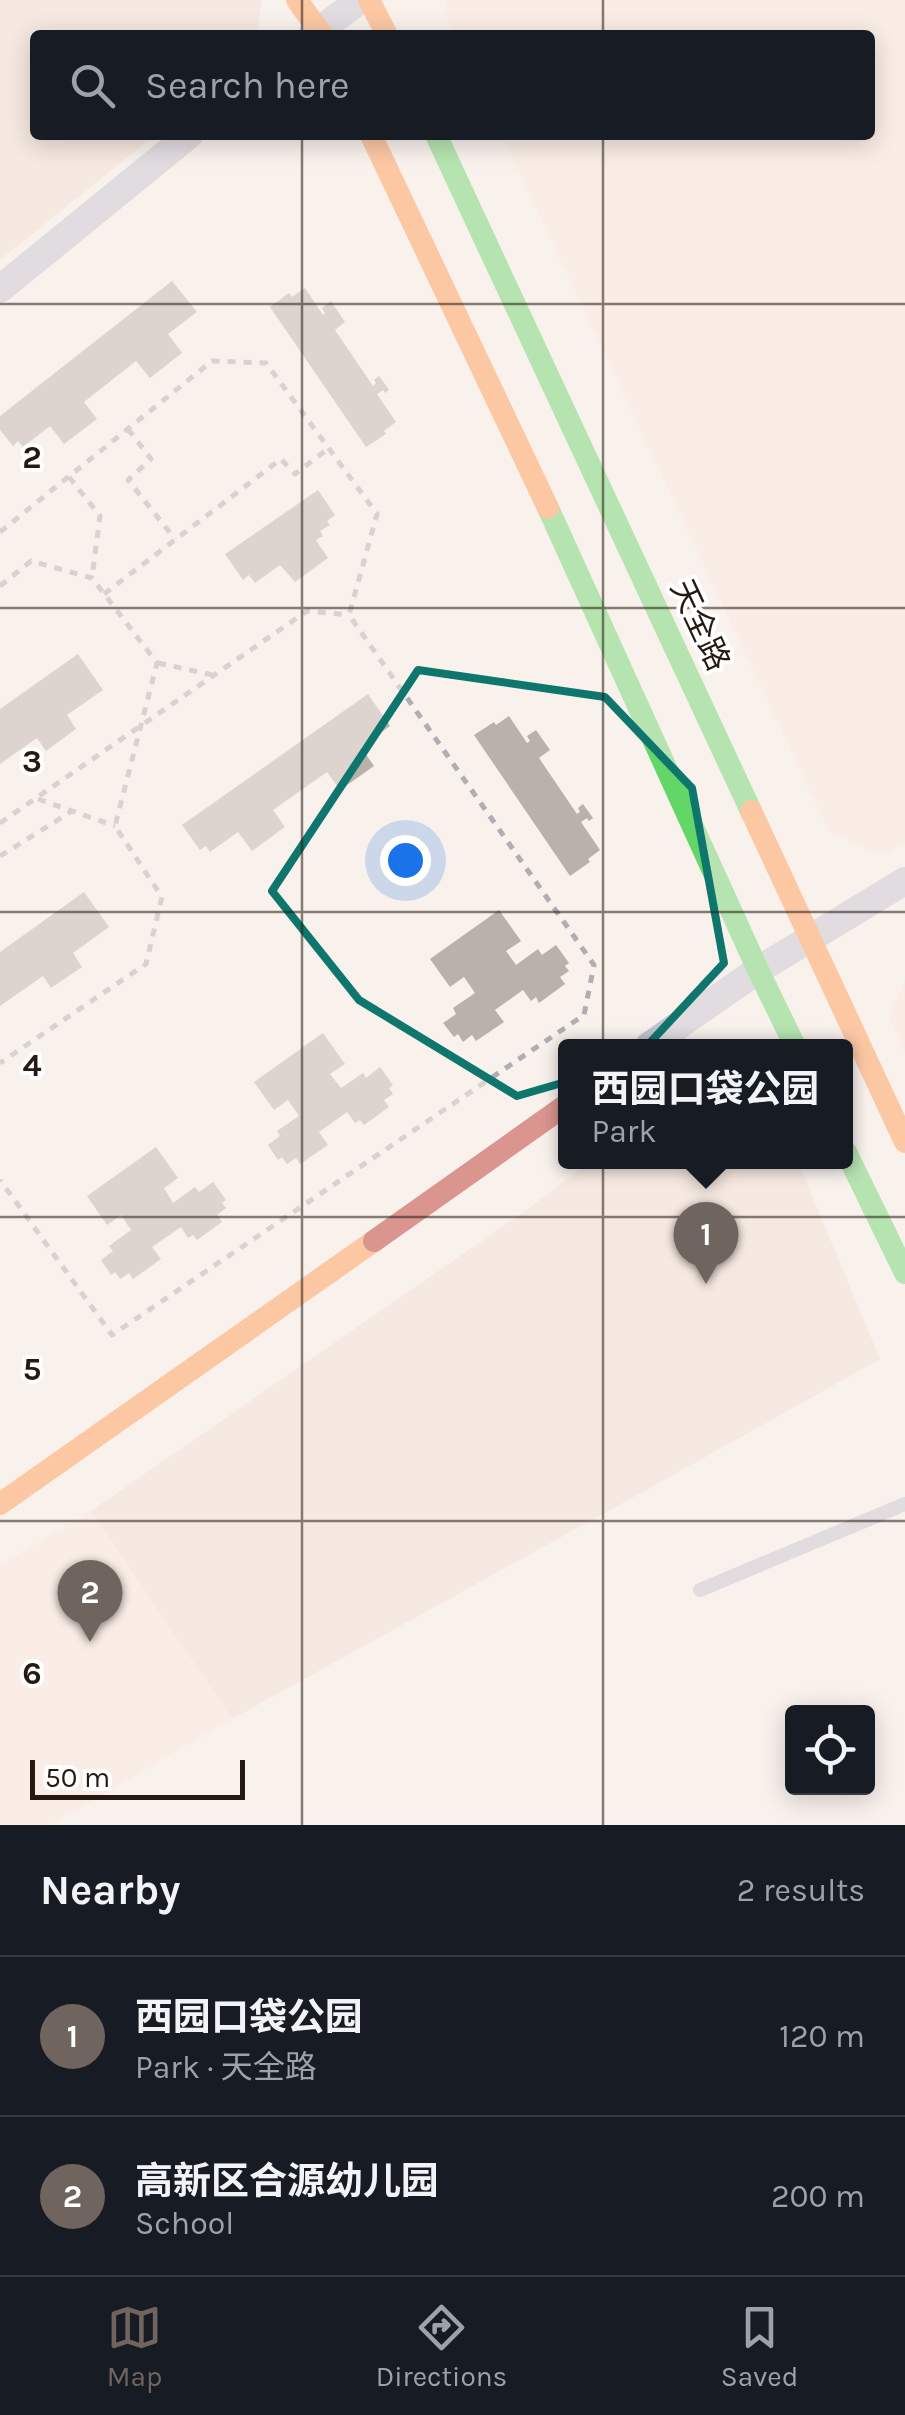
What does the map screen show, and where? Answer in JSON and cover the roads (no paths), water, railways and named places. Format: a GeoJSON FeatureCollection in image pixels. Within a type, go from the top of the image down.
{"type":"FeatureCollection","features":[{"type":"Feature","properties":{"kind":"street"},"geometry":{"type":"LineString","coordinates":[[297,0],[316,30]]}},
{"type":"Feature","properties":{"kind":"street"},"geometry":{"type":"LineString","coordinates":[[322,30],[360,0]]}},
{"type":"Feature","properties":{"kind":"street"},"geometry":{"type":"LineString","coordinates":[[369,0],[384,30]]}},
{"type":"Feature","properties":{"kind":"street"},"geometry":{"type":"LineString","coordinates":[[0,289],[184,140]]}},
{"type":"Feature","properties":{"kind":"street"},"geometry":{"type":"LineString","coordinates":[[372,140],[556,525],[792,1039]]}},
{"type":"Feature","properties":{"kind":"street","name":"天全路"},"geometry":{"type":"LineString","coordinates":[[438,140],[905,1142]]}},
{"type":"Feature","properties":{"kind":"street"},"geometry":{"type":"LineString","coordinates":[[659,1039],[758,970],[905,881]]}},
{"type":"Feature","properties":{"kind":"street"},"geometry":{"type":"LineString","coordinates":[[0,1504],[558,1111]]}},
{"type":"Feature","properties":{"kind":"street"},"geometry":{"type":"LineString","coordinates":[[853,1166],[905,1274]]}},
{"type":"Feature","properties":{"kind":"lane"},"geometry":{"type":"LineString","coordinates":[[700,1590],[905,1504]]}},
{"type":"Feature","properties":{"kind":"place","name":"西园口袋公园"},"geometry":{"type":"Point","coordinates":[706,1284]}},
{"type":"Feature","properties":{"kind":"place","name":"高新区合源幼儿园"},"geometry":{"type":"Point","coordinates":[90,1642]}}]}
